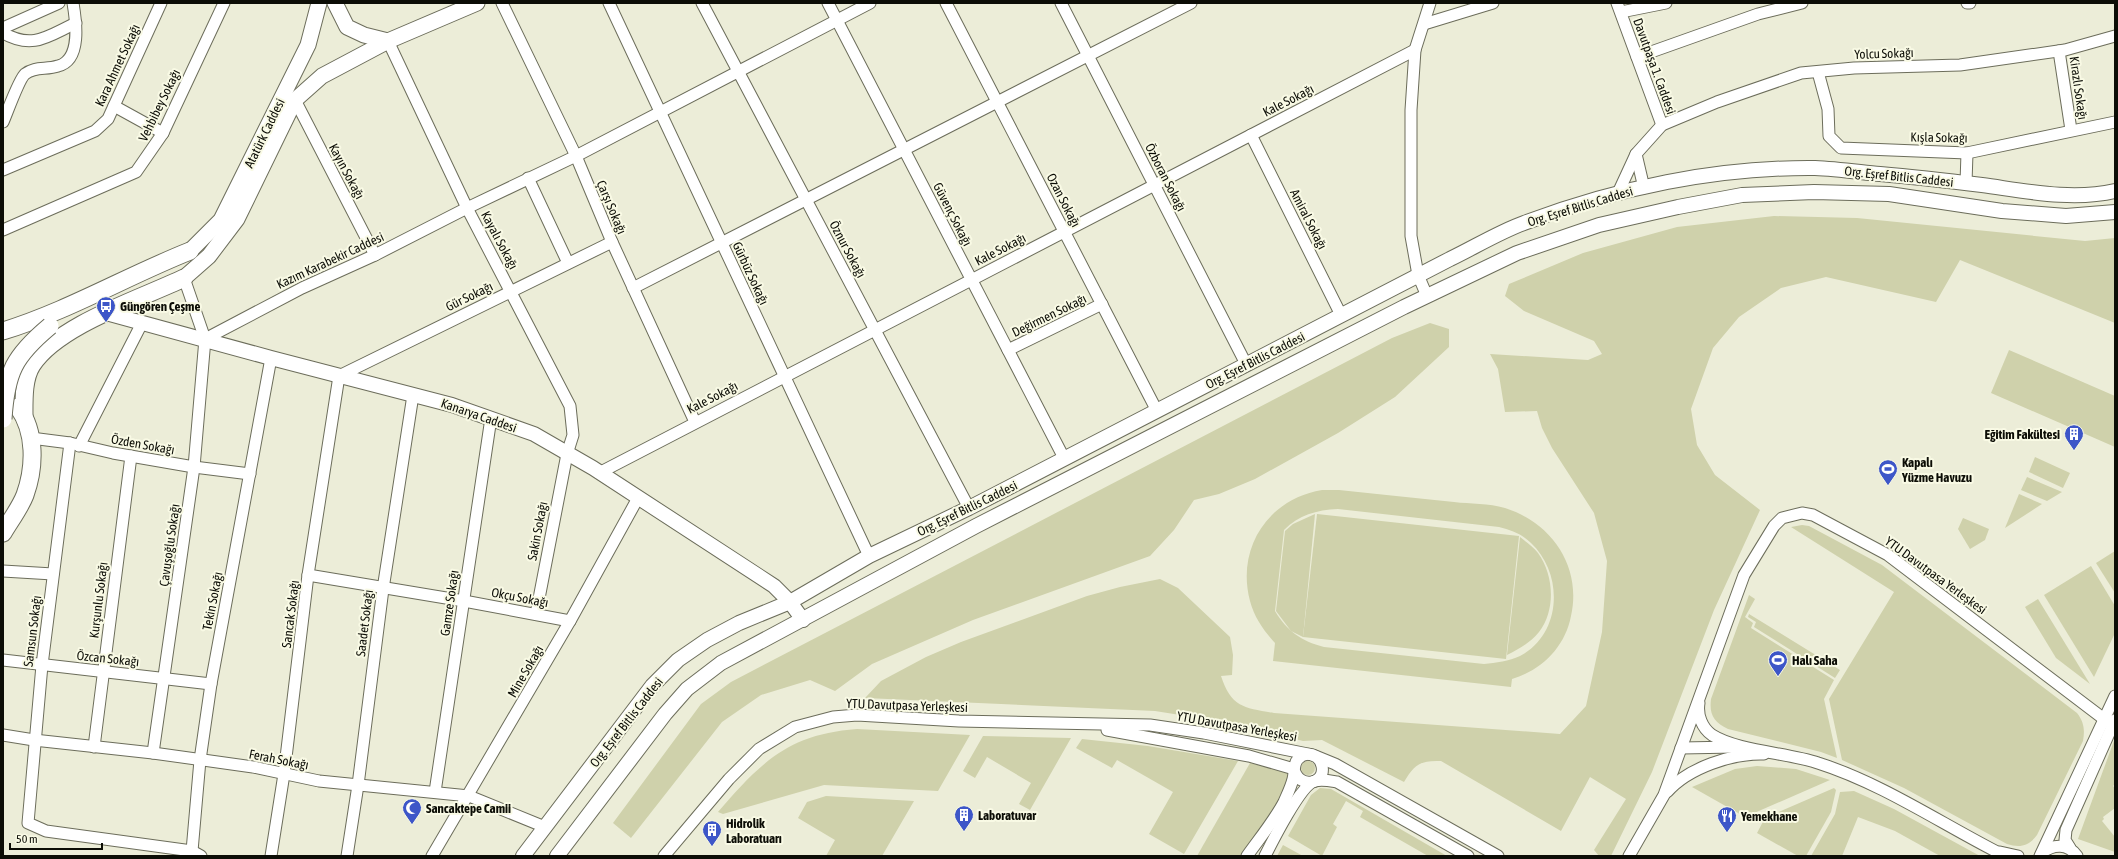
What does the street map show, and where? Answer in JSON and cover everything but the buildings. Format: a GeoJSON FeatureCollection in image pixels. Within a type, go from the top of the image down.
{"type":"FeatureCollection","features":[{"type":"Feature","properties":{"kind":"main road","name":"Atatürk Caddesi"},"geometry":{"type":"LineString","coordinates":[[190,252],[221,220],[308,45],[319,3]]}},
{"type":"Feature","properties":{"kind":"main road"},"geometry":{"type":"LineString","coordinates":[[335,3],[347,27],[364,35],[388,41]]}},
{"type":"Feature","properties":{"kind":"main road"},"geometry":{"type":"LineString","coordinates":[[294,100],[322,76],[388,41],[477,3]]}},
{"type":"Feature","properties":{"kind":"main road","name":"Atatürk Caddesi"},"geometry":{"type":"LineString","coordinates":[[184,278],[209,256],[238,219],[294,100]]}},
{"type":"Feature","properties":{"kind":"main road"},"geometry":{"type":"LineString","coordinates":[[3,419],[7,384],[14,363],[30,342],[50,326],[165,271],[190,252]]}},
{"type":"Feature","properties":{"kind":"main road"},"geometry":{"type":"LineString","coordinates":[[3,331],[31,322],[161,263],[190,252]]}},
{"type":"Feature","properties":{"kind":"main road"},"geometry":{"type":"LineString","coordinates":[[3,533],[24,496],[33,465],[31,438],[24,416],[24,393],[31,366],[46,348],[70,330],[184,278]]}},
{"type":"Feature","properties":{"kind":"main road"},"geometry":{"type":"LineString","coordinates":[[3,388],[24,416]]}},
{"type":"Feature","properties":{"kind":"street"},"geometry":{"type":"LineString","coordinates":[[3,28],[59,3]]}},
{"type":"Feature","properties":{"kind":"street"},"geometry":{"type":"LineString","coordinates":[[3,122],[24,75],[35,69],[60,66],[67,61],[76,45],[76,23],[73,3]]}},
{"type":"Feature","properties":{"kind":"street","name":"Kara Ahmet Sokağı"},"geometry":{"type":"LineString","coordinates":[[3,170],[95,132],[108,119],[161,3]]}},
{"type":"Feature","properties":{"kind":"street","name":"Vehbibey Sokağı"},"geometry":{"type":"LineString","coordinates":[[3,230],[136,172],[163,133],[224,3]]}},
{"type":"Feature","properties":{"kind":"street","name":"Çarşı Sokağı"},"geometry":{"type":"LineString","coordinates":[[502,3],[576,156],[612,242],[695,422]]}},
{"type":"Feature","properties":{"kind":"street","name":"Gürbüz Sokağı"},"geometry":{"type":"LineString","coordinates":[[609,3],[868,556]]}},
{"type":"Feature","properties":{"kind":"street","name":"Öznur Sokağı"},"geometry":{"type":"LineString","coordinates":[[702,3],[969,508]]}},
{"type":"Feature","properties":{"kind":"street","name":"Güvenç Sokağı"},"geometry":{"type":"LineString","coordinates":[[828,3],[1064,458]]}},
{"type":"Feature","properties":{"kind":"street","name":"Kazım Karabekir Caddesi"},"geometry":{"type":"LineString","coordinates":[[205,339],[302,288],[376,255],[467,208],[576,156],[870,3]]}},
{"type":"Feature","properties":{"kind":"street","name":"Ozan Sokağı"},"geometry":{"type":"LineString","coordinates":[[946,3],[1156,410]]}},
{"type":"Feature","properties":{"kind":"street","name":"Özboran Sokağı"},"geometry":{"type":"LineString","coordinates":[[1061,3],[1246,364]]}},
{"type":"Feature","properties":{"kind":"street"},"geometry":{"type":"LineString","coordinates":[[1427,296],[1418,275],[1411,236],[1411,110],[1415,50],[1430,3]]}},
{"type":"Feature","properties":{"kind":"street"},"geometry":{"type":"LineString","coordinates":[[1424,24],[1493,3]]}},
{"type":"Feature","properties":{"kind":"street"},"geometry":{"type":"LineString","coordinates":[[1619,8],[1666,3]]}},
{"type":"Feature","properties":{"kind":"street"},"geometry":{"type":"LineString","coordinates":[[1637,57],[1758,14],[1802,3]]}},
{"type":"Feature","properties":{"kind":"street"},"geometry":{"type":"LineString","coordinates":[[633,288],[1088,55],[1184,4]]}},
{"type":"Feature","properties":{"kind":"street","name":"Davutpaşa 1. Caddesi"},"geometry":{"type":"LineString","coordinates":[[1618,193],[1636,154],[1662,125],[1619,8]]}},
{"type":"Feature","properties":{"kind":"street"},"geometry":{"type":"LineString","coordinates":[[3,33],[13,38],[34,42],[76,23]]}},
{"type":"Feature","properties":{"kind":"street","name":"Yolcu Sokağı"},"geometry":{"type":"LineString","coordinates":[[1662,125],[1717,102],[1801,73],[1854,68],[1960,65],[2059,51],[2115,36]]}},
{"type":"Feature","properties":{"kind":"street","name":"Kayalı Sokağı"},"geometry":{"type":"LineString","coordinates":[[388,41],[467,208],[570,406],[573,435],[567,454]]}},
{"type":"Feature","properties":{"kind":"street","name":"Kale Sokağı"},"geometry":{"type":"LineString","coordinates":[[599,473],[1415,50]]}},
{"type":"Feature","properties":{"kind":"street","name":"Kirazlı Sokağı"},"geometry":{"type":"LineString","coordinates":[[2059,51],[2071,130]]}},
{"type":"Feature","properties":{"kind":"street","name":"Kışla Sokağı"},"geometry":{"type":"LineString","coordinates":[[1818,72],[1828,109],[1829,136],[1841,148],[1967,153],[2115,122]]}},
{"type":"Feature","properties":{"kind":"street","name":"Kayın Sokağı"},"geometry":{"type":"LineString","coordinates":[[294,100],[376,255]]}},
{"type":"Feature","properties":{"kind":"street"},"geometry":{"type":"LineString","coordinates":[[114,106],[163,133]]}},
{"type":"Feature","properties":{"kind":"street","name":"Amiral Sokağı"},"geometry":{"type":"LineString","coordinates":[[1251,135],[1341,315]]}},
{"type":"Feature","properties":{"kind":"street"},"geometry":{"type":"LineString","coordinates":[[1966,183],[1967,153]]}},
{"type":"Feature","properties":{"kind":"street"},"geometry":{"type":"LineString","coordinates":[[1636,154],[1644,188]]}},
{"type":"Feature","properties":{"kind":"street","name":"Org. Eşref Bitlis Caddesi"},"geometry":{"type":"LineString","coordinates":[[523,856],[652,686],[678,660],[713,637],[790,602],[868,556],[969,508],[1156,410],[1522,223],[1565,208],[1618,193],[1685,179],[1751,170],[1816,168],[1966,183],[2048,194],[2100,194],[2115,191]]}},
{"type":"Feature","properties":{"kind":"street"},"geometry":{"type":"LineString","coordinates":[[528,178],[568,263]]}},
{"type":"Feature","properties":{"kind":"street","name":"Org. Eşref Bitlis Caddesi"},"geometry":{"type":"LineString","coordinates":[[557,856],[665,714],[688,688],[721,663],[976,526],[1427,296],[1517,253],[1599,225],[1678,207],[1742,195],[1814,192],[1889,194],[2009,212],[2066,216],[2115,212]]}},
{"type":"Feature","properties":{"kind":"street","name":"Gür Sokağı"},"geometry":{"type":"LineString","coordinates":[[338,376],[612,242]]}},
{"type":"Feature","properties":{"kind":"street"},"geometry":{"type":"LineString","coordinates":[[184,278],[205,339]]}},
{"type":"Feature","properties":{"kind":"street","name":"Değirmen Sokağı"},"geometry":{"type":"LineString","coordinates":[[1008,350],[1102,304]]}},
{"type":"Feature","properties":{"kind":"street","name":"Kanarya Caddesi"},"geometry":{"type":"LineString","coordinates":[[106,313],[338,376],[452,405],[534,434],[599,473],[774,586],[790,602],[803,620]]}},
{"type":"Feature","properties":{"kind":"street","name":"Samsun Sokağı"},"geometry":{"type":"LineString","coordinates":[[28,823],[34,740],[53,574],[74,444],[142,323]]}},
{"type":"Feature","properties":{"kind":"street","name":"Çavuşoğlu Sokağı"},"geometry":{"type":"LineString","coordinates":[[153,753],[194,467],[205,339]]}},
{"type":"Feature","properties":{"kind":"street","name":"Tekin Sokağı"},"geometry":{"type":"LineString","coordinates":[[28,823],[46,831],[197,854],[200,760],[211,684],[271,358]]}},
{"type":"Feature","properties":{"kind":"street","name":"Sancak Sokağı"},"geometry":{"type":"LineString","coordinates":[[271,856],[284,774],[308,575],[338,376]]}},
{"type":"Feature","properties":{"kind":"street","name":"Saadet Sokağı"},"geometry":{"type":"LineString","coordinates":[[347,856],[358,785],[383,589],[413,395]]}},
{"type":"Feature","properties":{"kind":"street","name":"Gamze Sokağı"},"geometry":{"type":"LineString","coordinates":[[435,792],[491,418]]}},
{"type":"Feature","properties":{"kind":"street","name":"Özden Sokağı"},"geometry":{"type":"LineString","coordinates":[[31,438],[74,444],[194,467],[250,474]]}},
{"type":"Feature","properties":{"kind":"street","name":"Sakin Sokağı"},"geometry":{"type":"LineString","coordinates":[[536,614],[567,454]]}},
{"type":"Feature","properties":{"kind":"street","name":"Kurşunlu Sokağı"},"geometry":{"type":"LineString","coordinates":[[94,747],[102,671],[131,456]]}},
{"type":"Feature","properties":{"kind":"street","name":"Mine Sokağı"},"geometry":{"type":"LineString","coordinates":[[432,856],[469,796],[570,621],[638,498]]}},
{"type":"Feature","properties":{"kind":"street","name":"YTU Davutpasa Yerleşkesi"},"geometry":{"type":"LineString","coordinates":[[1630,856],[1664,795],[1744,575],[1774,526],[1782,518],[1802,513],[1813,515],[1888,555],[2111,721]]}},
{"type":"Feature","properties":{"kind":"street"},"geometry":{"type":"LineString","coordinates":[[3,571],[53,574]]}},
{"type":"Feature","properties":{"kind":"street","name":"Okçu Sokağı"},"geometry":{"type":"LineString","coordinates":[[308,575],[383,589],[464,601],[570,621]]}},
{"type":"Feature","properties":{"kind":"street","name":"Özcan Sokağı"},"geometry":{"type":"LineString","coordinates":[[3,660],[211,684]]}},
{"type":"Feature","properties":{"kind":"street","name":"YTU Davutpasa Yerleşkesi"},"geometry":{"type":"LineString","coordinates":[[1699,696],[1698,709],[1702,723],[1712,734],[1744,746],[1798,758],[1835,769],[1899,798],[2001,854],[2018,856]]}},
{"type":"Feature","properties":{"kind":"street"},"geometry":{"type":"LineString","coordinates":[[2074,852],[2066,840],[2066,830],[2111,721],[2115,696]]}},
{"type":"Feature","properties":{"kind":"street","name":"YTU Davutpasa Yerleşkesi"},"geometry":{"type":"LineString","coordinates":[[664,856],[744,763],[776,738],[795,727],[814,721],[833,717],[857,715],[958,721],[1084,725],[1150,725],[1313,755],[1335,764],[1498,856]]}},
{"type":"Feature","properties":{"kind":"street"},"geometry":{"type":"LineString","coordinates":[[2041,855],[2111,721]]}},
{"type":"Feature","properties":{"kind":"street","name":"YTU Davutpasa Yerleşkesi"},"geometry":{"type":"LineString","coordinates":[[1084,725],[1148,739],[1249,756],[1294,769],[1301,780],[1310,782],[1337,782],[1468,856]]}},
{"type":"Feature","properties":{"kind":"street","name":"Ferah Sokağı"},"geometry":{"type":"LineString","coordinates":[[3,735],[34,740],[153,753],[319,781],[469,796],[545,827]]}},
{"type":"Feature","properties":{"kind":"street","name":"YTU Davutpasa Yerleşkesi"},"geometry":{"type":"LineString","coordinates":[[1681,748],[1744,746]]}},
{"type":"Feature","properties":{"kind":"street","name":"YTU Davutpasa Yerleşkesi"},"geometry":{"type":"LineString","coordinates":[[1664,795],[1672,786],[1686,776],[1732,758],[1756,754],[1798,758]]}},
{"type":"Feature","properties":{"kind":"street"},"geometry":{"type":"LineString","coordinates":[[1265,856],[1291,808],[1307,786],[1315,781],[1321,774],[1322,765],[1317,757],[1313,755]]}},
{"type":"Feature","properties":{"kind":"street","name":"YTU Davutpasa Yerleşkesi"},"geometry":{"type":"LineString","coordinates":[[1247,856],[1283,803],[1293,780],[1295,764],[1300,757],[1313,755]]}},
{"type":"Feature","properties":{"kind":"street"},"geometry":{"type":"LineString","coordinates":[[2041,855],[2055,846],[2087,856]]}},
{"type":"Feature","properties":{"kind":"green space"},"geometry":{"type":"Polygon","coordinates":[[[1774,216],[1857,218],[2085,241],[2115,238],[2115,323],[1960,260],[1936,302],[1826,277],[1781,288],[1739,317],[1713,348],[1691,409],[1697,445],[1715,475],[1760,510],[1714,610],[1652,772],[1611,856],[1599,856],[1594,850],[1626,799],[1590,777],[1561,831],[1441,761],[1428,761],[1418,765],[1411,771],[1404,782],[1322,740],[1303,741],[1237,724],[1155,711],[865,698],[881,681],[926,657],[961,642],[1087,596],[1120,587],[1160,579],[1178,588],[1230,637],[1233,655],[1232,675],[1221,676],[1229,694],[1234,700],[1247,707],[1274,713],[1560,734],[1586,706],[1602,632],[1607,561],[1594,513],[1552,448],[1542,428],[1537,411],[1505,412],[1498,369],[1490,354],[1588,360],[1602,354],[1594,341],[1524,311],[1505,296],[1509,284],[1583,253],[1677,227],[1774,216]]]}},
{"type":"Feature","properties":{"kind":"green space"},"geometry":{"type":"Polygon","coordinates":[[[1430,323],[1449,329],[1449,347],[1395,397],[1338,433],[1255,479],[1219,494],[1194,500],[1174,530],[1150,556],[973,620],[872,664],[835,691],[810,680],[761,695],[722,722],[631,838],[613,823],[701,704],[731,682],[1392,338],[1430,323]]]}},
{"type":"Feature","properties":{"kind":"green space"},"geometry":{"type":"Polygon","coordinates":[[[2009,350],[2115,396],[2115,447],[1991,393],[2009,350]]]}},
{"type":"Feature","properties":{"kind":"green space"},"geometry":{"type":"Polygon","coordinates":[[[2035,457],[2070,473],[2063,488],[2029,472],[2035,457]]]}},
{"type":"Feature","properties":{"kind":"green space"},"geometry":{"type":"Polygon","coordinates":[[[2027,477],[2062,492],[2047,501],[2021,490],[2027,477]]]}},
{"type":"Feature","properties":{"kind":"green space"},"geometry":{"type":"Polygon","coordinates":[[[1322,490],[1339,490],[1460,503],[1493,505],[1522,515],[1537,524],[1560,549],[1567,564],[1572,581],[1573,598],[1571,616],[1568,627],[1558,647],[1550,656],[1533,670],[1512,679],[1511,687],[1273,661],[1275,643],[1260,624],[1250,601],[1247,581],[1248,563],[1252,545],[1260,529],[1272,515],[1286,504],[1303,495],[1322,490]],[[1338,509],[1308,514],[1284,530],[1275,611],[1284,624],[1295,634],[1308,642],[1324,647],[1484,664],[1502,662],[1516,658],[1534,646],[1544,633],[1551,619],[1554,603],[1553,587],[1549,571],[1542,556],[1531,543],[1516,533],[1499,527],[1338,509]]]}},
{"type":"Feature","properties":{"kind":"green space"},"geometry":{"type":"Polygon","coordinates":[[[2019,494],[2042,504],[2005,528],[2019,494]]]}},
{"type":"Feature","properties":{"kind":"green space"},"geometry":{"type":"Polygon","coordinates":[[[1315,514],[1303,637],[1291,631],[1276,611],[1285,531],[1293,524],[1315,514]]]}},
{"type":"Feature","properties":{"kind":"green space"},"geometry":{"type":"Polygon","coordinates":[[[1317,514],[1519,536],[1506,659],[1303,637],[1317,514]]]}},
{"type":"Feature","properties":{"kind":"green space"},"geometry":{"type":"Polygon","coordinates":[[[1963,518],[1989,529],[1985,540],[1970,549],[1958,529],[1963,518]]]}},
{"type":"Feature","properties":{"kind":"green space"},"geometry":{"type":"Polygon","coordinates":[[[1802,525],[1809,526],[1882,565],[2077,713],[2083,726],[2083,741],[2037,835],[2031,842],[2020,846],[2007,844],[1904,788],[1842,760],[1829,699],[1894,592],[1791,527],[1802,525]]]}},
{"type":"Feature","properties":{"kind":"green space"},"geometry":{"type":"Polygon","coordinates":[[[1520,537],[1538,553],[1543,562],[1550,582],[1550,603],[1548,613],[1539,632],[1524,645],[1507,655],[1520,537]]]}},
{"type":"Feature","properties":{"kind":"green space"},"geometry":{"type":"Polygon","coordinates":[[[2115,551],[2115,593],[2096,563],[2115,551]]]}},
{"type":"Feature","properties":{"kind":"green space"},"geometry":{"type":"Polygon","coordinates":[[[2091,566],[2115,606],[2115,633],[2094,677],[2044,595],[2091,566]]]}},
{"type":"Feature","properties":{"kind":"green space"},"geometry":{"type":"Polygon","coordinates":[[[1749,595],[1755,599],[1745,617],[1753,623],[1751,628],[1834,680],[1824,699],[1837,758],[1821,752],[1728,729],[1719,724],[1712,714],[1711,699],[1749,595]]]}},
{"type":"Feature","properties":{"kind":"green space"},"geometry":{"type":"Polygon","coordinates":[[[2038,599],[2090,684],[2056,658],[2025,607],[2038,599]]]}},
{"type":"Feature","properties":{"kind":"green space"},"geometry":{"type":"Polygon","coordinates":[[[1749,614],[1840,670],[1835,678],[1754,627],[1756,622],[1748,617],[1749,614]]]}},
{"type":"Feature","properties":{"kind":"green space"},"geometry":{"type":"Polygon","coordinates":[[[857,729],[970,735],[938,791],[824,785],[723,814],[718,812],[763,765],[794,744],[833,732],[857,729]]]}},
{"type":"Feature","properties":{"kind":"green space"},"geometry":{"type":"Polygon","coordinates":[[[983,736],[1071,738],[1030,810],[1019,804],[1031,783],[987,757],[975,778],[963,771],[983,736]]]}},
{"type":"Feature","properties":{"kind":"green space"},"geometry":{"type":"Polygon","coordinates":[[[2115,738],[2115,784],[2113,786],[2115,788],[2115,808],[2103,817],[2104,819],[2102,821],[2115,837],[2115,852],[2078,839],[2115,738]]]}},
{"type":"Feature","properties":{"kind":"green space"},"geometry":{"type":"Polygon","coordinates":[[[1082,739],[1148,746],[1238,761],[1184,854],[1149,834],[1173,792],[1117,760],[1112,768],[1076,748],[1082,739]]]}},
{"type":"Feature","properties":{"kind":"green space"},"geometry":{"type":"Polygon","coordinates":[[[1308,761],[1313,763],[1315,768],[1313,773],[1308,775],[1303,773],[1301,768],[1303,763],[1308,761]]]}},
{"type":"Feature","properties":{"kind":"green space"},"geometry":{"type":"Polygon","coordinates":[[[1250,763],[1289,773],[1290,776],[1280,802],[1243,856],[1197,856],[1250,763]]]}},
{"type":"Feature","properties":{"kind":"green space"},"geometry":{"type":"Polygon","coordinates":[[[1757,766],[1796,769],[1830,780],[1745,817],[1692,787],[1735,769],[1757,766]]]}},
{"type":"Feature","properties":{"kind":"green space"},"geometry":{"type":"Polygon","coordinates":[[[1320,788],[1331,789],[1447,856],[1428,856],[1360,817],[1363,811],[1346,801],[1333,824],[1337,827],[1322,856],[1288,836],[1311,795],[1320,788]]]}},
{"type":"Feature","properties":{"kind":"green space"},"geometry":{"type":"Polygon","coordinates":[[[1834,788],[1836,790],[1831,812],[1806,856],[1798,856],[1757,833],[1765,818],[1834,788]]]}},
{"type":"Feature","properties":{"kind":"green space"},"geometry":{"type":"Polygon","coordinates":[[[1854,791],[1894,809],[1980,856],[1940,856],[1895,831],[1858,817],[1842,856],[1811,856],[1835,814],[1840,792],[1854,791]]]}},
{"type":"Feature","properties":{"kind":"green space"},"geometry":{"type":"Polygon","coordinates":[[[826,796],[914,801],[882,856],[826,856],[835,840],[798,818],[807,802],[826,796]]]}},
{"type":"Feature","properties":{"kind":"green space"},"geometry":{"type":"Polygon","coordinates":[[[1283,845],[1303,856],[1277,856],[1283,845]]]}},
{"type":"Feature","properties":{"kind":"place","name":"Güngören Çeşme"},"geometry":{"type":"Point","coordinates":[106,323]}},
{"type":"Feature","properties":{"kind":"place","name":"Eğitim Fakültesi"},"geometry":{"type":"Point","coordinates":[2074,451]}},
{"type":"Feature","properties":{"kind":"place","name":"Kapalı Yüzme Havuzu"},"geometry":{"type":"Point","coordinates":[1888,486]}},
{"type":"Feature","properties":{"kind":"place","name":"Halı Saha"},"geometry":{"type":"Point","coordinates":[1778,677]}},
{"type":"Feature","properties":{"kind":"place","name":"Sancaktepe Camii"},"geometry":{"type":"Point","coordinates":[412,825]}},
{"type":"Feature","properties":{"kind":"place","name":"Laboratuvar"},"geometry":{"type":"Point","coordinates":[964,832]}},
{"type":"Feature","properties":{"kind":"place","name":"Yemekhane"},"geometry":{"type":"Point","coordinates":[1727,833]}},
{"type":"Feature","properties":{"kind":"place","name":"Hidrolik Laboratuarı"},"geometry":{"type":"Point","coordinates":[712,847]}}]}
